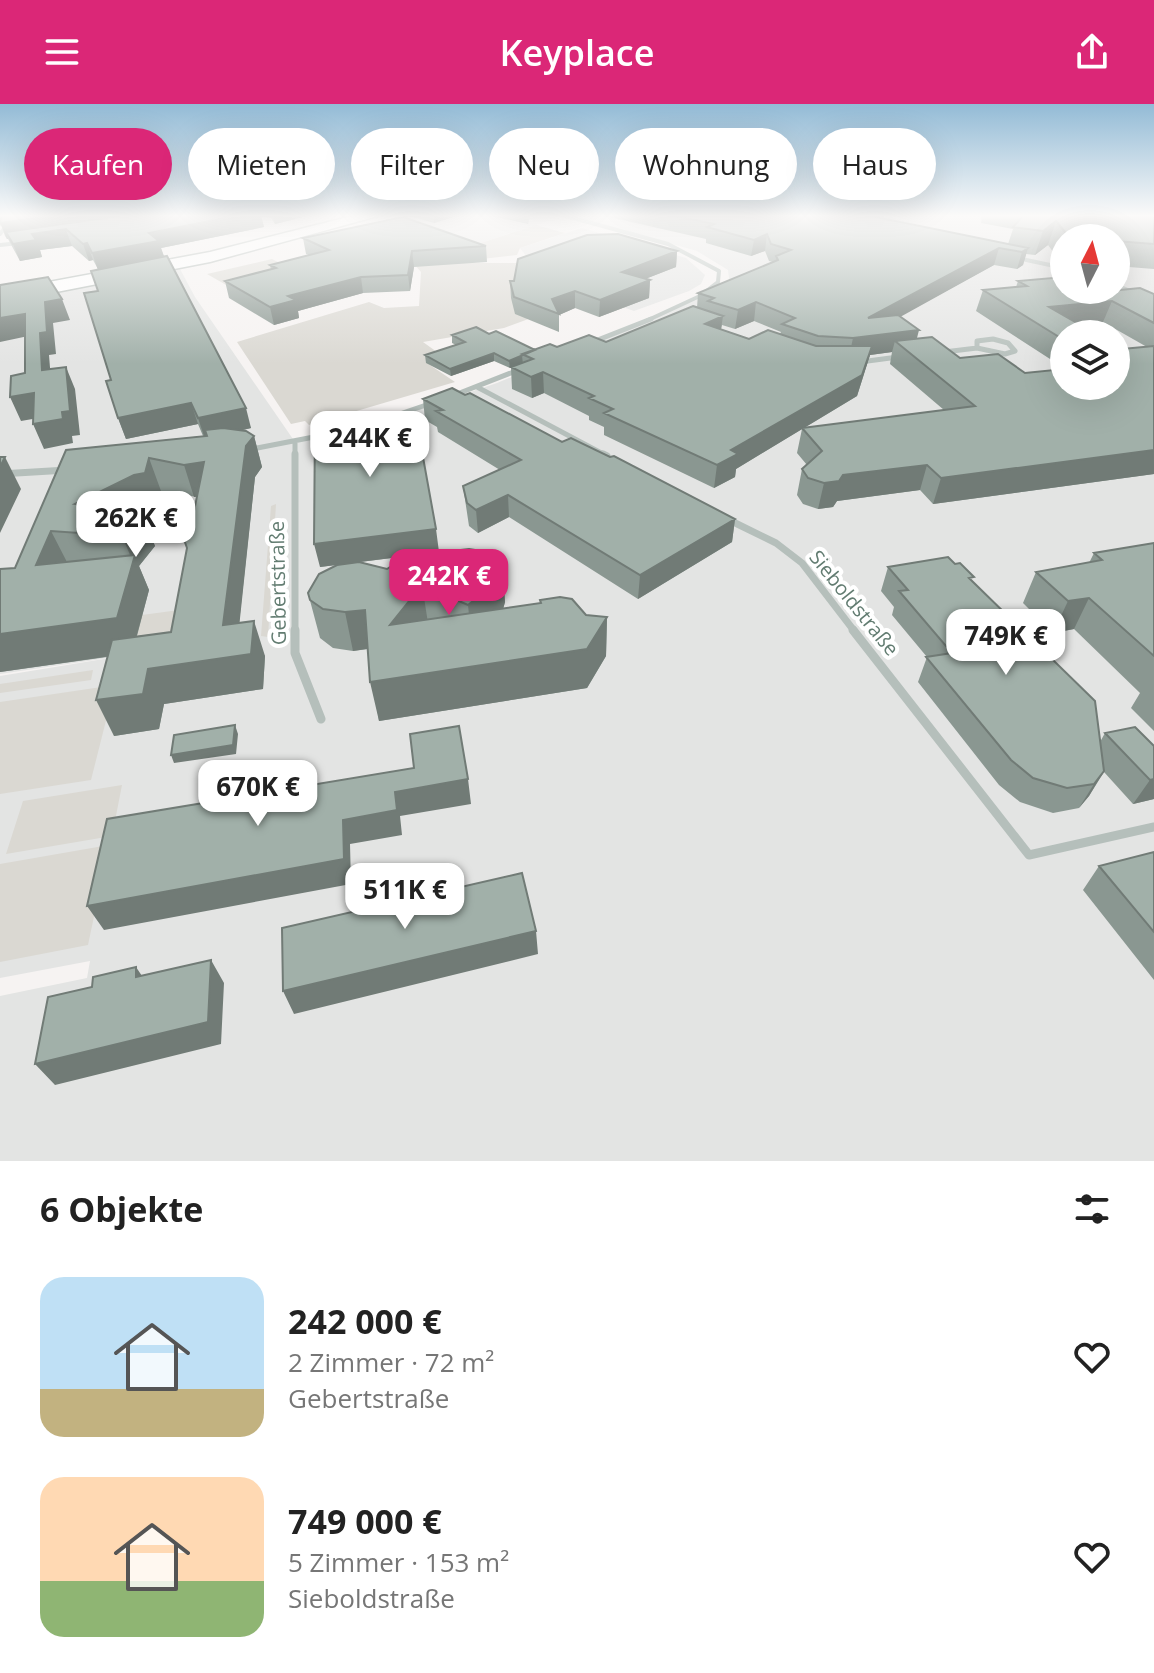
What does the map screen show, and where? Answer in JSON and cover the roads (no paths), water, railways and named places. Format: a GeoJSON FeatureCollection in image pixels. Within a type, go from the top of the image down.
{"type":"FeatureCollection","features":[{"type":"Feature","properties":{"kind":"main road"},"geometry":{"type":"LineString","coordinates":[[0,290],[133,265]]}},
{"type":"Feature","properties":{"kind":"main road"},"geometry":{"type":"LineString","coordinates":[[0,297],[166,265]]}},
{"type":"Feature","properties":{"kind":"street"},"geometry":{"type":"LineString","coordinates":[[589,343],[700,296],[718,282],[719,271],[713,265]]}},
{"type":"Feature","properties":{"kind":"street"},"geometry":{"type":"LineString","coordinates":[[1130,291],[1154,301]]}},
{"type":"Feature","properties":{"kind":"street"},"geometry":{"type":"LineString","coordinates":[[668,312],[681,316]]}},
{"type":"Feature","properties":{"kind":"street"},"geometry":{"type":"LineString","coordinates":[[934,353],[977,348],[998,354],[1015,351],[1010,344],[996,339],[977,341],[977,348]]}},
{"type":"Feature","properties":{"kind":"street"},"geometry":{"type":"LineString","coordinates":[[849,363],[906,357]]}},
{"type":"Feature","properties":{"kind":"street"},"geometry":{"type":"LineString","coordinates":[[381,420],[531,366]]}},
{"type":"Feature","properties":{"kind":"street"},"geometry":{"type":"LineString","coordinates":[[477,387],[617,461]]}},
{"type":"Feature","properties":{"kind":"street"},"geometry":{"type":"LineString","coordinates":[[233,453],[338,431]]}},
{"type":"Feature","properties":{"kind":"street","name":"Gebertstraße"},"geometry":{"type":"LineString","coordinates":[[295,442],[295,653],[321,719]]}},
{"type":"Feature","properties":{"kind":"street"},"geometry":{"type":"LineString","coordinates":[[0,474],[70,470]]}},
{"type":"Feature","properties":{"kind":"street","name":"Sieboldstraße"},"geometry":{"type":"LineString","coordinates":[[720,516],[776,543],[802,563],[1029,855],[1154,827]]}}]}
